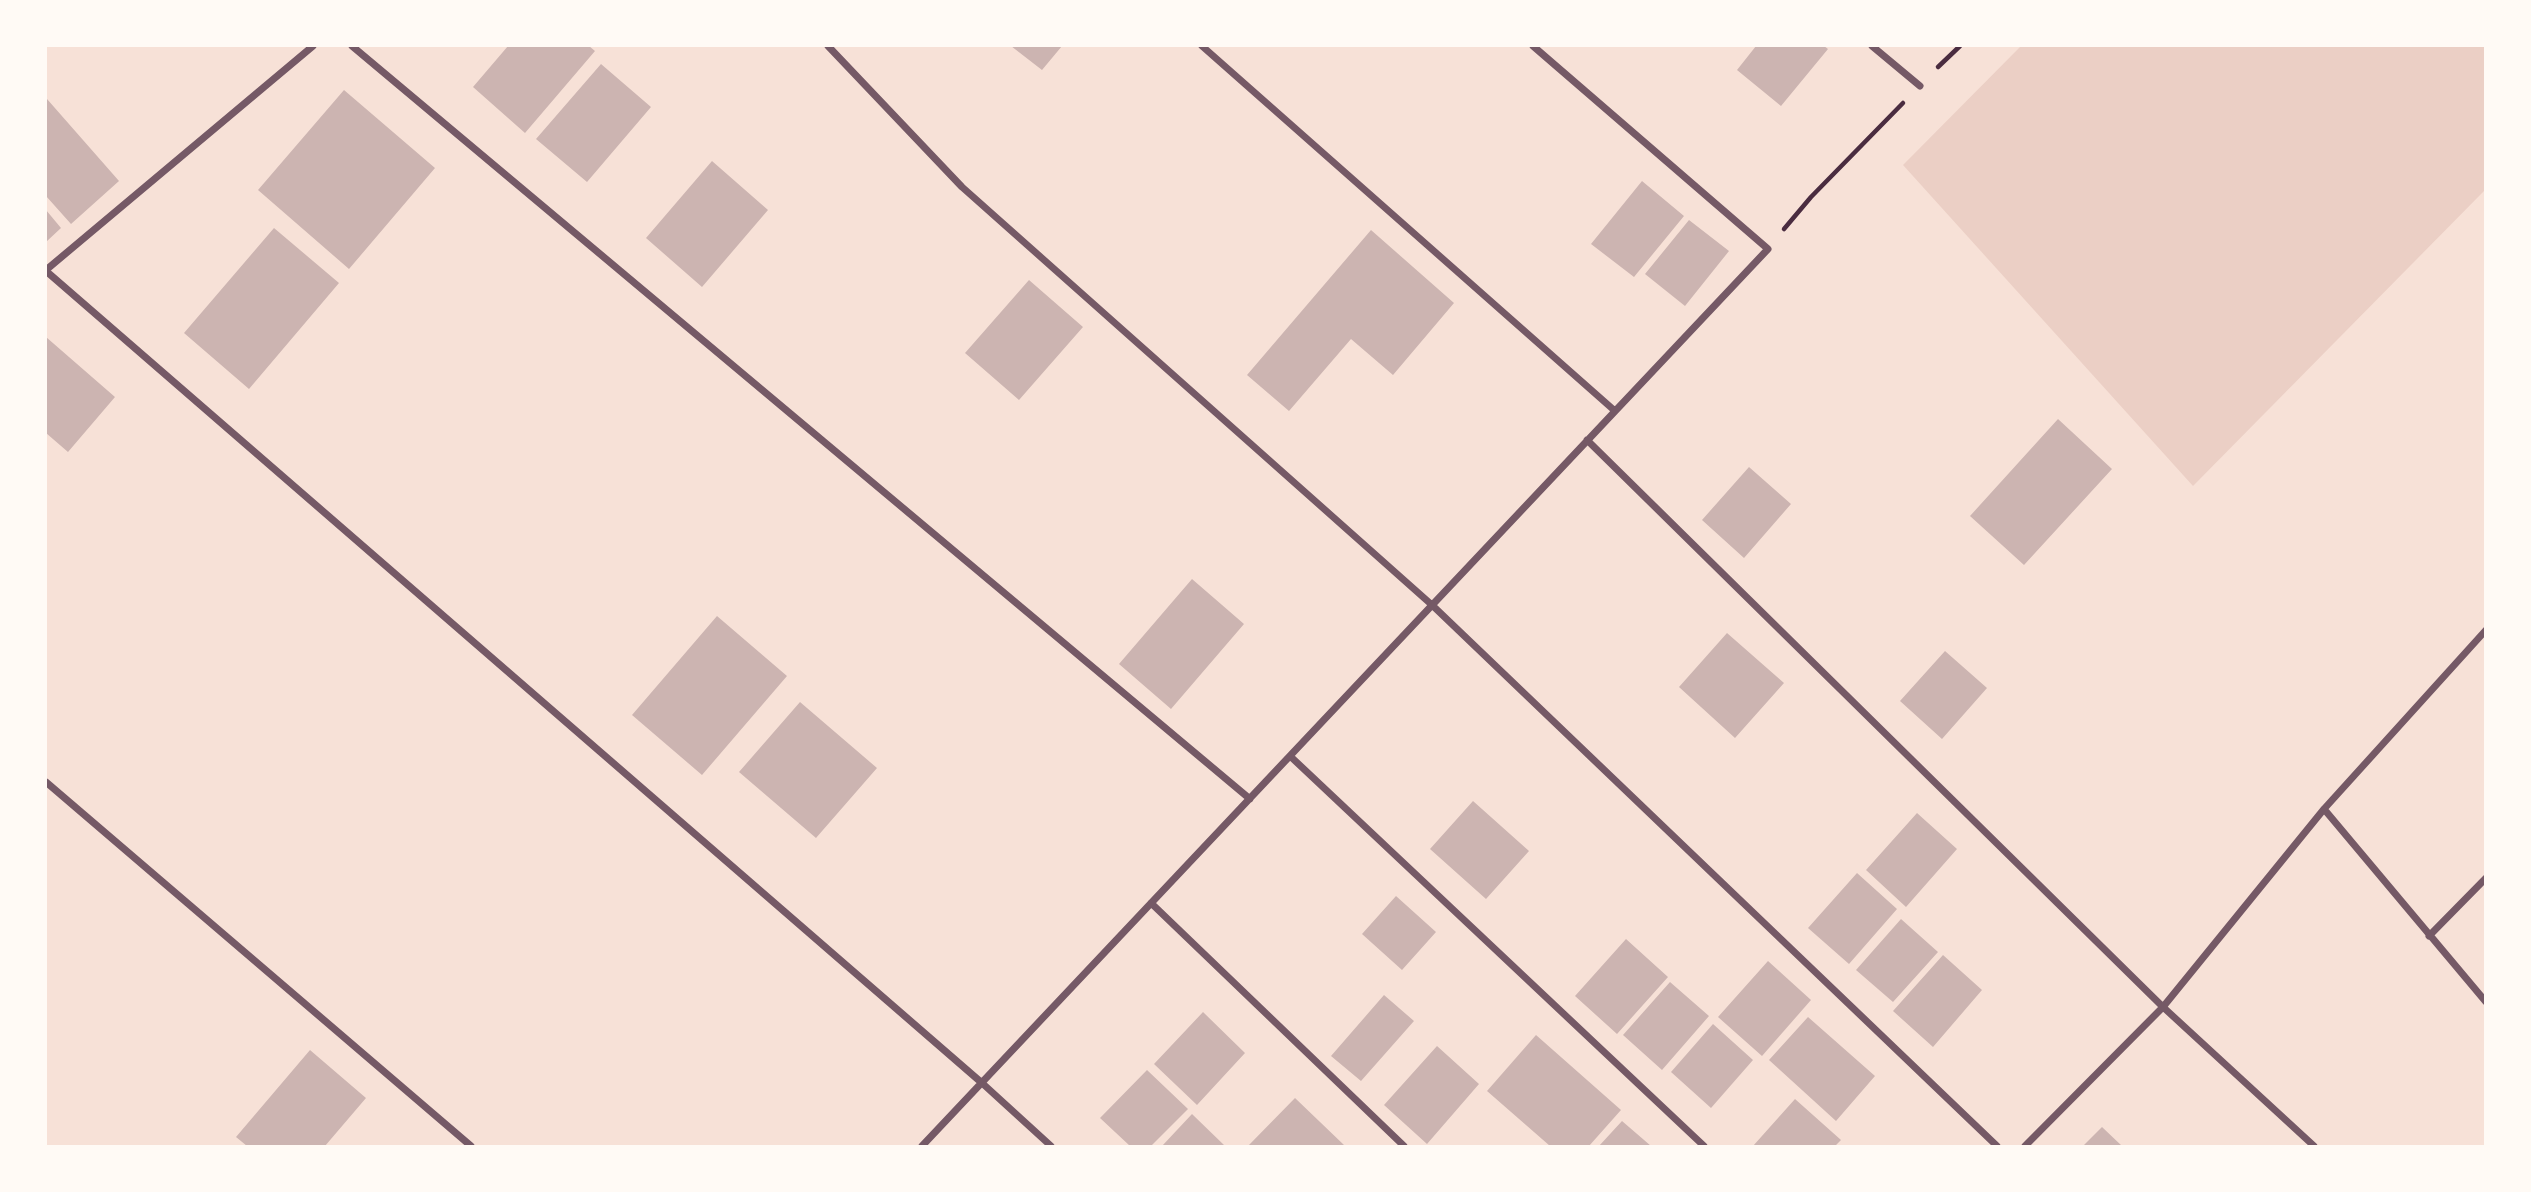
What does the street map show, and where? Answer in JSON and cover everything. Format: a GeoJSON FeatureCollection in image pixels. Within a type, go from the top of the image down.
{"type":"FeatureCollection","features":[{"type":"Feature","properties":{"kind":"street"},"geometry":{"type":"LineString","coordinates":[[313,46],[46,270],[982,1083],[1051,1146]]}},
{"type":"Feature","properties":{"kind":"street"},"geometry":{"type":"LineString","coordinates":[[352,46],[1250,799]]}},
{"type":"Feature","properties":{"kind":"street"},"geometry":{"type":"LineString","coordinates":[[828,46],[962,187],[1432,606],[1997,1146]]}},
{"type":"Feature","properties":{"kind":"street"},"geometry":{"type":"LineString","coordinates":[[1202,46],[1615,411]]}},
{"type":"Feature","properties":{"kind":"street"},"geometry":{"type":"LineString","coordinates":[[922,1146],[1768,249],[1533,46]]}},
{"type":"Feature","properties":{"kind":"street"},"geometry":{"type":"LineString","coordinates":[[1872,46],[1920,86]]}},
{"type":"Feature","properties":{"kind":"street"},"geometry":{"type":"LineString","coordinates":[[1587,440],[2163,1007],[2314,1146]]}},
{"type":"Feature","properties":{"kind":"street"},"geometry":{"type":"LineString","coordinates":[[2025,1146],[2163,1007],[2324,809],[2486,630]]}},
{"type":"Feature","properties":{"kind":"street"},"geometry":{"type":"LineString","coordinates":[[1290,756],[1704,1146]]}},
{"type":"Feature","properties":{"kind":"street"},"geometry":{"type":"LineString","coordinates":[[46,782],[471,1146]]}},
{"type":"Feature","properties":{"kind":"street"},"geometry":{"type":"LineString","coordinates":[[2324,809],[2486,1002]]}},
{"type":"Feature","properties":{"kind":"street"},"geometry":{"type":"LineString","coordinates":[[2429,936],[2486,878]]}},
{"type":"Feature","properties":{"kind":"street"},"geometry":{"type":"LineString","coordinates":[[1151,903],[1404,1146]]}},
{"type":"Feature","properties":{"kind":"path"},"geometry":{"type":"LineString","coordinates":[[1768,249],[1811,197],[1960,46]]}},
{"type":"Feature","properties":{"kind":"shaded area"},"geometry":{"type":"Polygon","coordinates":[[[2021,46],[2485,46],[2485,190],[2193,486],[1903,165],[2021,46]]]}},
{"type":"Feature","properties":{"kind":"building"},"geometry":{"type":"Polygon","coordinates":[[[508,46],[589,46],[595,51],[525,133],[473,87],[508,46]]]}},
{"type":"Feature","properties":{"kind":"building"},"geometry":{"type":"Polygon","coordinates":[[[1011,46],[1062,46],[1042,70],[1011,46]]]}},
{"type":"Feature","properties":{"kind":"building"},"geometry":{"type":"Polygon","coordinates":[[[1756,46],[1824,46],[1828,49],[1781,106],[1737,70],[1756,46]]]}},
{"type":"Feature","properties":{"kind":"building"},"geometry":{"type":"Polygon","coordinates":[[[601,64],[651,107],[587,182],[536,139],[601,64]]]}},
{"type":"Feature","properties":{"kind":"building"},"geometry":{"type":"Polygon","coordinates":[[[344,90],[435,168],[349,269],[258,190],[344,90]]]}},
{"type":"Feature","properties":{"kind":"building"},"geometry":{"type":"Polygon","coordinates":[[[47,99],[119,181],[71,224],[46,196],[47,99]]]}},
{"type":"Feature","properties":{"kind":"building"},"geometry":{"type":"Polygon","coordinates":[[[712,161],[768,210],[702,287],[646,238],[712,161]]]}},
{"type":"Feature","properties":{"kind":"building"},"geometry":{"type":"Polygon","coordinates":[[[1642,181],[1684,216],[1634,277],[1591,244],[1642,181]]]}},
{"type":"Feature","properties":{"kind":"building"},"geometry":{"type":"Polygon","coordinates":[[[46,210],[61,228],[46,242],[46,210]]]}},
{"type":"Feature","properties":{"kind":"building"},"geometry":{"type":"Polygon","coordinates":[[[1689,220],[1729,251],[1685,306],[1645,274],[1689,220]]]}},
{"type":"Feature","properties":{"kind":"building"},"geometry":{"type":"Polygon","coordinates":[[[274,228],[339,283],[249,389],[184,333],[274,228]]]}},
{"type":"Feature","properties":{"kind":"building"},"geometry":{"type":"Polygon","coordinates":[[[1371,230],[1454,303],[1393,375],[1351,339],[1289,411],[1247,375],[1371,230]]]}},
{"type":"Feature","properties":{"kind":"building"},"geometry":{"type":"Polygon","coordinates":[[[1029,280],[1083,327],[1019,400],[965,353],[1029,280]]]}},
{"type":"Feature","properties":{"kind":"building"},"geometry":{"type":"Polygon","coordinates":[[[46,337],[115,397],[68,452],[46,433],[46,337]]]}},
{"type":"Feature","properties":{"kind":"building"},"geometry":{"type":"Polygon","coordinates":[[[2058,419],[2112,469],[2024,565],[1970,516],[2058,419]]]}},
{"type":"Feature","properties":{"kind":"building"},"geometry":{"type":"Polygon","coordinates":[[[1749,467],[1791,504],[1744,558],[1702,520],[1749,467]]]}},
{"type":"Feature","properties":{"kind":"building"},"geometry":{"type":"Polygon","coordinates":[[[1192,579],[1244,624],[1171,709],[1119,664],[1192,579]]]}},
{"type":"Feature","properties":{"kind":"building"},"geometry":{"type":"Polygon","coordinates":[[[717,616],[787,676],[702,775],[632,715],[717,616]]]}},
{"type":"Feature","properties":{"kind":"building"},"geometry":{"type":"Polygon","coordinates":[[[1727,633],[1784,683],[1735,738],[1679,687],[1727,633]]]}},
{"type":"Feature","properties":{"kind":"building"},"geometry":{"type":"Polygon","coordinates":[[[1945,651],[1987,688],[1942,739],[1900,701],[1945,651]]]}},
{"type":"Feature","properties":{"kind":"building"},"geometry":{"type":"Polygon","coordinates":[[[800,702],[877,768],[816,838],[739,772],[800,702]]]}},
{"type":"Feature","properties":{"kind":"building"},"geometry":{"type":"Polygon","coordinates":[[[1473,801],[1529,851],[1486,899],[1430,849],[1473,801]]]}},
{"type":"Feature","properties":{"kind":"building"},"geometry":{"type":"Polygon","coordinates":[[[1917,813],[1957,849],[1906,907],[1866,870],[1917,813]]]}},
{"type":"Feature","properties":{"kind":"building"},"geometry":{"type":"Polygon","coordinates":[[[1857,873],[1897,909],[1849,964],[1808,928],[1857,873]]]}},
{"type":"Feature","properties":{"kind":"building"},"geometry":{"type":"Polygon","coordinates":[[[1396,896],[1436,932],[1402,970],[1362,934],[1396,896]]]}},
{"type":"Feature","properties":{"kind":"building"},"geometry":{"type":"Polygon","coordinates":[[[1901,919],[1938,952],[1893,1002],[1856,970],[1901,919]]]}},
{"type":"Feature","properties":{"kind":"building"},"geometry":{"type":"Polygon","coordinates":[[[1626,939],[1668,977],[1617,1034],[1575,996],[1626,939]]]}},
{"type":"Feature","properties":{"kind":"building"},"geometry":{"type":"Polygon","coordinates":[[[1943,955],[1982,990],[1933,1047],[1893,1011],[1943,955]]]}},
{"type":"Feature","properties":{"kind":"building"},"geometry":{"type":"Polygon","coordinates":[[[1768,961],[1811,1000],[1762,1056],[1718,1017],[1768,961]]]}},
{"type":"Feature","properties":{"kind":"building"},"geometry":{"type":"Polygon","coordinates":[[[1670,982],[1709,1016],[1662,1070],[1623,1035],[1670,982]]]}},
{"type":"Feature","properties":{"kind":"building"},"geometry":{"type":"Polygon","coordinates":[[[1384,995],[1414,1021],[1361,1081],[1331,1056],[1384,995]]]}},
{"type":"Feature","properties":{"kind":"building"},"geometry":{"type":"Polygon","coordinates":[[[1203,1012],[1245,1053],[1197,1105],[1154,1064],[1203,1012]]]}},
{"type":"Feature","properties":{"kind":"building"},"geometry":{"type":"Polygon","coordinates":[[[1808,1017],[1875,1076],[1836,1121],[1769,1060],[1808,1017]]]}},
{"type":"Feature","properties":{"kind":"building"},"geometry":{"type":"Polygon","coordinates":[[[1713,1024],[1753,1060],[1711,1108],[1671,1072],[1713,1024]]]}},
{"type":"Feature","properties":{"kind":"building"},"geometry":{"type":"Polygon","coordinates":[[[1536,1035],[1621,1110],[1589,1146],[1550,1146],[1487,1091],[1536,1035]]]}},
{"type":"Feature","properties":{"kind":"building"},"geometry":{"type":"Polygon","coordinates":[[[1437,1046],[1479,1084],[1427,1144],[1384,1105],[1437,1046]]]}},
{"type":"Feature","properties":{"kind":"building"},"geometry":{"type":"Polygon","coordinates":[[[310,1050],[366,1098],[325,1146],[247,1146],[236,1137],[310,1050]]]}},
{"type":"Feature","properties":{"kind":"building"},"geometry":{"type":"Polygon","coordinates":[[[1147,1070],[1188,1109],[1151,1146],[1130,1146],[1100,1118],[1147,1070]]]}},
{"type":"Feature","properties":{"kind":"building"},"geometry":{"type":"Polygon","coordinates":[[[1295,1098],[1344,1145],[1248,1146],[1295,1098]]]}},
{"type":"Feature","properties":{"kind":"building"},"geometry":{"type":"Polygon","coordinates":[[[1795,1099],[1841,1140],[1835,1146],[1753,1146],[1795,1099]]]}},
{"type":"Feature","properties":{"kind":"building"},"geometry":{"type":"Polygon","coordinates":[[[1192,1114],[1225,1146],[1162,1146],[1192,1114]]]}},
{"type":"Feature","properties":{"kind":"building"},"geometry":{"type":"Polygon","coordinates":[[[1622,1121],[1651,1146],[1599,1146],[1622,1121]]]}},
{"type":"Feature","properties":{"kind":"building"},"geometry":{"type":"Polygon","coordinates":[[[2102,1127],[2122,1146],[2083,1146],[2102,1127]]]}}]}
